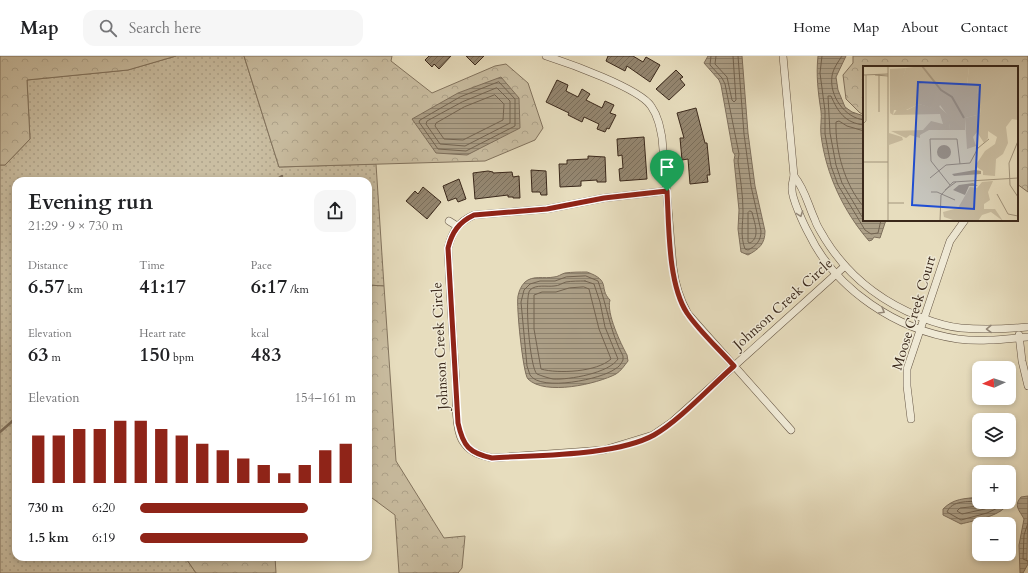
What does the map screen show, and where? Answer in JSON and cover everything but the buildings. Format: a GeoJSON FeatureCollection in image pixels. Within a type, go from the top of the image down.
{"type":"FeatureCollection","features":[{"type":"Feature","properties":{"kind":"street"},"geometry":{"type":"LineString","coordinates":[[546,56],[570,63],[635,93],[651,105],[657,118],[662,138],[673,267],[676,288],[681,303],[688,314],[791,430]]}},
{"type":"Feature","properties":{"kind":"street"},"geometry":{"type":"LineString","coordinates":[[783,56],[794,176],[792,190],[805,226],[814,245],[836,274],[856,294],[869,303],[885,313],[920,329],[958,339],[989,340],[1028,337]]}},
{"type":"Feature","properties":{"kind":"street"},"geometry":{"type":"LineString","coordinates":[[794,176],[802,185],[815,222],[845,266],[873,292],[890,303],[938,324],[960,328],[1028,327]]}},
{"type":"Feature","properties":{"kind":"street"},"geometry":{"type":"LineString","coordinates":[[449,221],[457,226],[465,219],[474,215],[547,209],[604,198],[667,191]]}},
{"type":"Feature","properties":{"kind":"street","name":"Moose Creek Court"},"geometry":{"type":"LineString","coordinates":[[911,419],[907,386],[907,369],[950,241],[964,221]]}},
{"type":"Feature","properties":{"kind":"street","name":"Johnson Creek Circle"},"geometry":{"type":"LineString","coordinates":[[457,226],[451,236],[448,248],[458,423],[462,439],[471,451],[481,456],[492,458],[604,450],[634,443],[653,435],[672,422],[845,266]]}},
{"type":"Feature","properties":{"kind":"street"},"geometry":{"type":"LineString","coordinates":[[1019,328],[1022,361],[1028,386]]}},
{"type":"Feature","properties":{"kind":"green space"},"geometry":{"type":"Polygon","coordinates":[[[0,56],[176,56],[128,70],[27,80],[30,139],[5,165],[0,165],[0,56]]]}},
{"type":"Feature","properties":{"kind":"green space"},"geometry":{"type":"Polygon","coordinates":[[[176,56],[244,56],[279,167],[376,164],[384,286],[372,285],[372,177],[12,177],[12,561],[188,561],[196,573],[0,573],[0,165],[5,165],[30,139],[27,80],[128,70],[176,56]]]}},
{"type":"Feature","properties":{"kind":"green space"},"geometry":{"type":"Polygon","coordinates":[[[244,56],[392,56],[391,61],[432,93],[495,66],[506,64],[528,83],[543,128],[535,140],[485,161],[279,167],[244,56]]]}},
{"type":"Feature","properties":{"kind":"green space"},"geometry":{"type":"Polygon","coordinates":[[[853,56],[1028,56],[1028,192],[1018,185],[1018,66],[863,66],[863,114],[860,113],[846,99],[843,75],[853,63],[853,56]]]}},
{"type":"Feature","properties":{"kind":"green space"},"geometry":{"type":"Polygon","coordinates":[[[372,285],[384,286],[396,461],[444,538],[465,536],[462,568],[458,573],[399,573],[395,515],[372,498],[372,285]]]}},
{"type":"Feature","properties":{"kind":"green space"},"geometry":{"type":"Polygon","coordinates":[[[188,561],[275,561],[276,573],[196,573],[188,561]]]}},
{"type":"Feature","properties":{"kind":"water"},"geometry":{"type":"Polygon","coordinates":[[[708,56],[742,56],[748,133],[755,186],[765,231],[765,236],[761,246],[748,255],[741,252],[738,229],[739,210],[734,160],[735,155],[733,152],[721,85],[719,80],[704,63],[708,56]]]}},
{"type":"Feature","properties":{"kind":"water"},"geometry":{"type":"Polygon","coordinates":[[[818,56],[846,56],[836,77],[838,90],[845,107],[852,112],[863,116],[863,221],[886,221],[880,238],[874,237],[869,241],[860,230],[844,205],[832,178],[823,150],[821,135],[817,63],[818,56]]]}},
{"type":"Feature","properties":{"kind":"water"},"geometry":{"type":"Polygon","coordinates":[[[501,77],[519,98],[520,128],[467,155],[436,153],[412,119],[458,93],[501,77]]]}},
{"type":"Feature","properties":{"kind":"water"},"geometry":{"type":"Polygon","coordinates":[[[587,272],[595,275],[602,282],[605,292],[610,300],[609,306],[612,320],[627,355],[628,361],[616,374],[597,381],[571,387],[558,388],[536,384],[528,379],[524,365],[518,312],[518,296],[520,289],[525,282],[535,278],[550,278],[564,273],[587,272]]]}},
{"type":"Feature","properties":{"kind":"water"},"geometry":{"type":"Polygon","coordinates":[[[1028,496],[1028,564],[1023,573],[1020,573],[1019,545],[1024,519],[1017,506],[1021,497],[1028,496]]]}},
{"type":"Feature","properties":{"kind":"water"},"geometry":{"type":"Polygon","coordinates":[[[972,498],[972,509],[1002,509],[988,517],[972,517],[972,521],[961,524],[943,515],[943,509],[947,505],[960,500],[972,498]]]}},
{"type":"Feature","properties":{"kind":"waterway"},"geometry":{"type":"LineString","coordinates":[[0,432],[12,422]]}},
{"type":"Feature","properties":{"kind":"route"},"geometry":{"type":"LineString","coordinates":[[667,191],[673,267],[676,288],[681,303],[688,314],[734,366],[672,422],[653,435],[634,443],[604,450],[492,458],[481,456],[471,451],[462,439],[458,423],[448,248],[451,236],[457,226],[465,219],[474,215],[547,209],[587,200],[667,191]]}}]}
